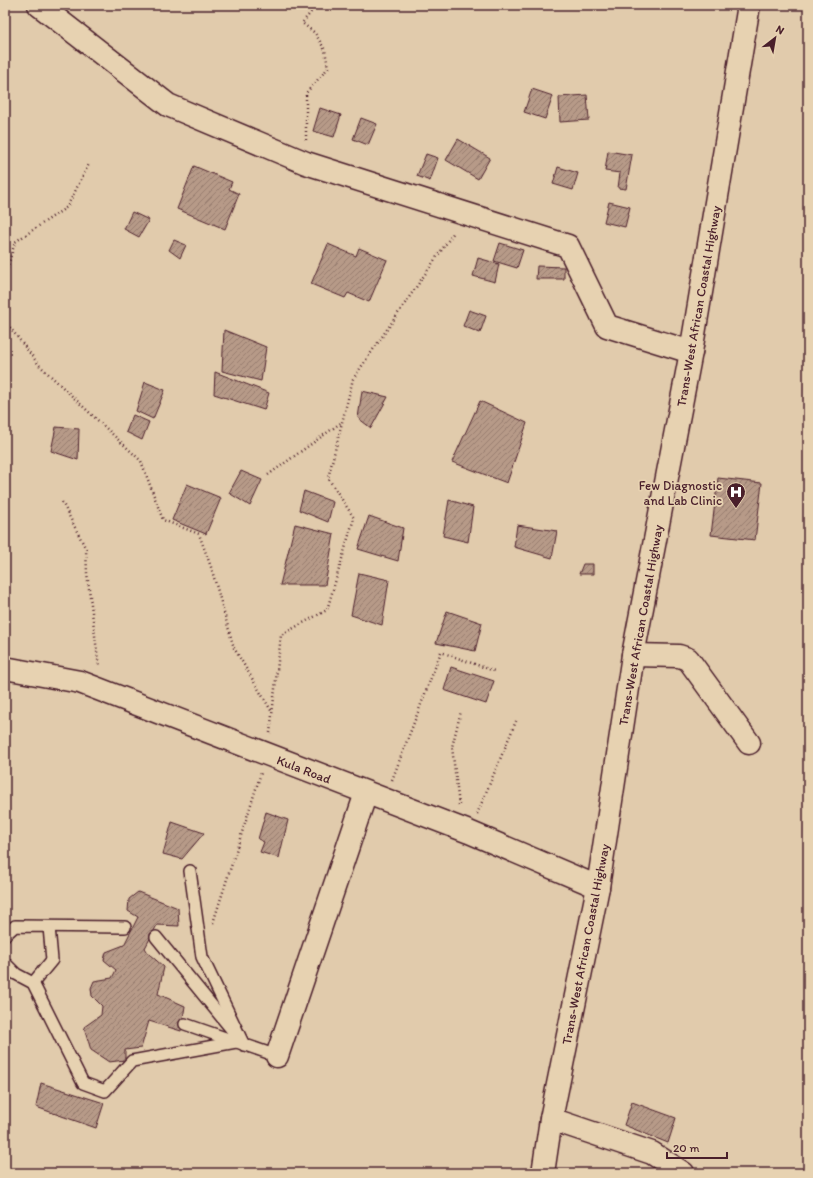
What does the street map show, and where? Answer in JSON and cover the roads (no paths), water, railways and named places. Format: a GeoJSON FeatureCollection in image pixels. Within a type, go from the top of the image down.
{"type":"FeatureCollection","features":[{"type":"Feature","properties":{"kind":"main road"},"geometry":{"type":"LineString","coordinates":[[39,5],[168,105],[306,163],[568,246],[607,326],[691,352]]}},
{"type":"Feature","properties":{"kind":"main road","name":"Trans-West African Coastal Highway"},"geometry":{"type":"LineString","coordinates":[[543,1173],[551,1119],[598,887],[632,655],[691,352],[749,5]]}},
{"type":"Feature","properties":{"kind":"main road"},"geometry":{"type":"LineString","coordinates":[[632,655],[679,656],[688,659],[749,743]]}},
{"type":"Feature","properties":{"kind":"main road","name":"Kula Road"},"geometry":{"type":"LineString","coordinates":[[5,668],[80,682],[466,831],[598,887]]}},
{"type":"Feature","properties":{"kind":"main road"},"geometry":{"type":"LineString","coordinates":[[277,1056],[375,796]]}},
{"type":"Feature","properties":{"kind":"main road"},"geometry":{"type":"LineString","coordinates":[[551,1119],[652,1153],[683,1173]]}},
{"type":"Feature","properties":{"kind":"lane"},"geometry":{"type":"LineString","coordinates":[[190,871],[202,957],[240,1043]]}},
{"type":"Feature","properties":{"kind":"lane"},"geometry":{"type":"LineString","coordinates":[[5,935],[14,926],[125,927]]}},
{"type":"Feature","properties":{"kind":"lane"},"geometry":{"type":"LineString","coordinates":[[33,983],[52,960],[49,927]]}},
{"type":"Feature","properties":{"kind":"lane"},"geometry":{"type":"LineString","coordinates":[[156,937],[240,1043]]}},
{"type":"Feature","properties":{"kind":"lane"},"geometry":{"type":"LineString","coordinates":[[5,963],[16,974],[33,983],[83,1083],[105,1091],[132,1061],[240,1043]]}},
{"type":"Feature","properties":{"kind":"lane"},"geometry":{"type":"LineString","coordinates":[[185,1024],[277,1056]]}},
{"type":"Feature","properties":{"kind":"place","name":"Few Diagnostic and Lab Clinic"},"geometry":{"type":"Point","coordinates":[736,509]}}]}
